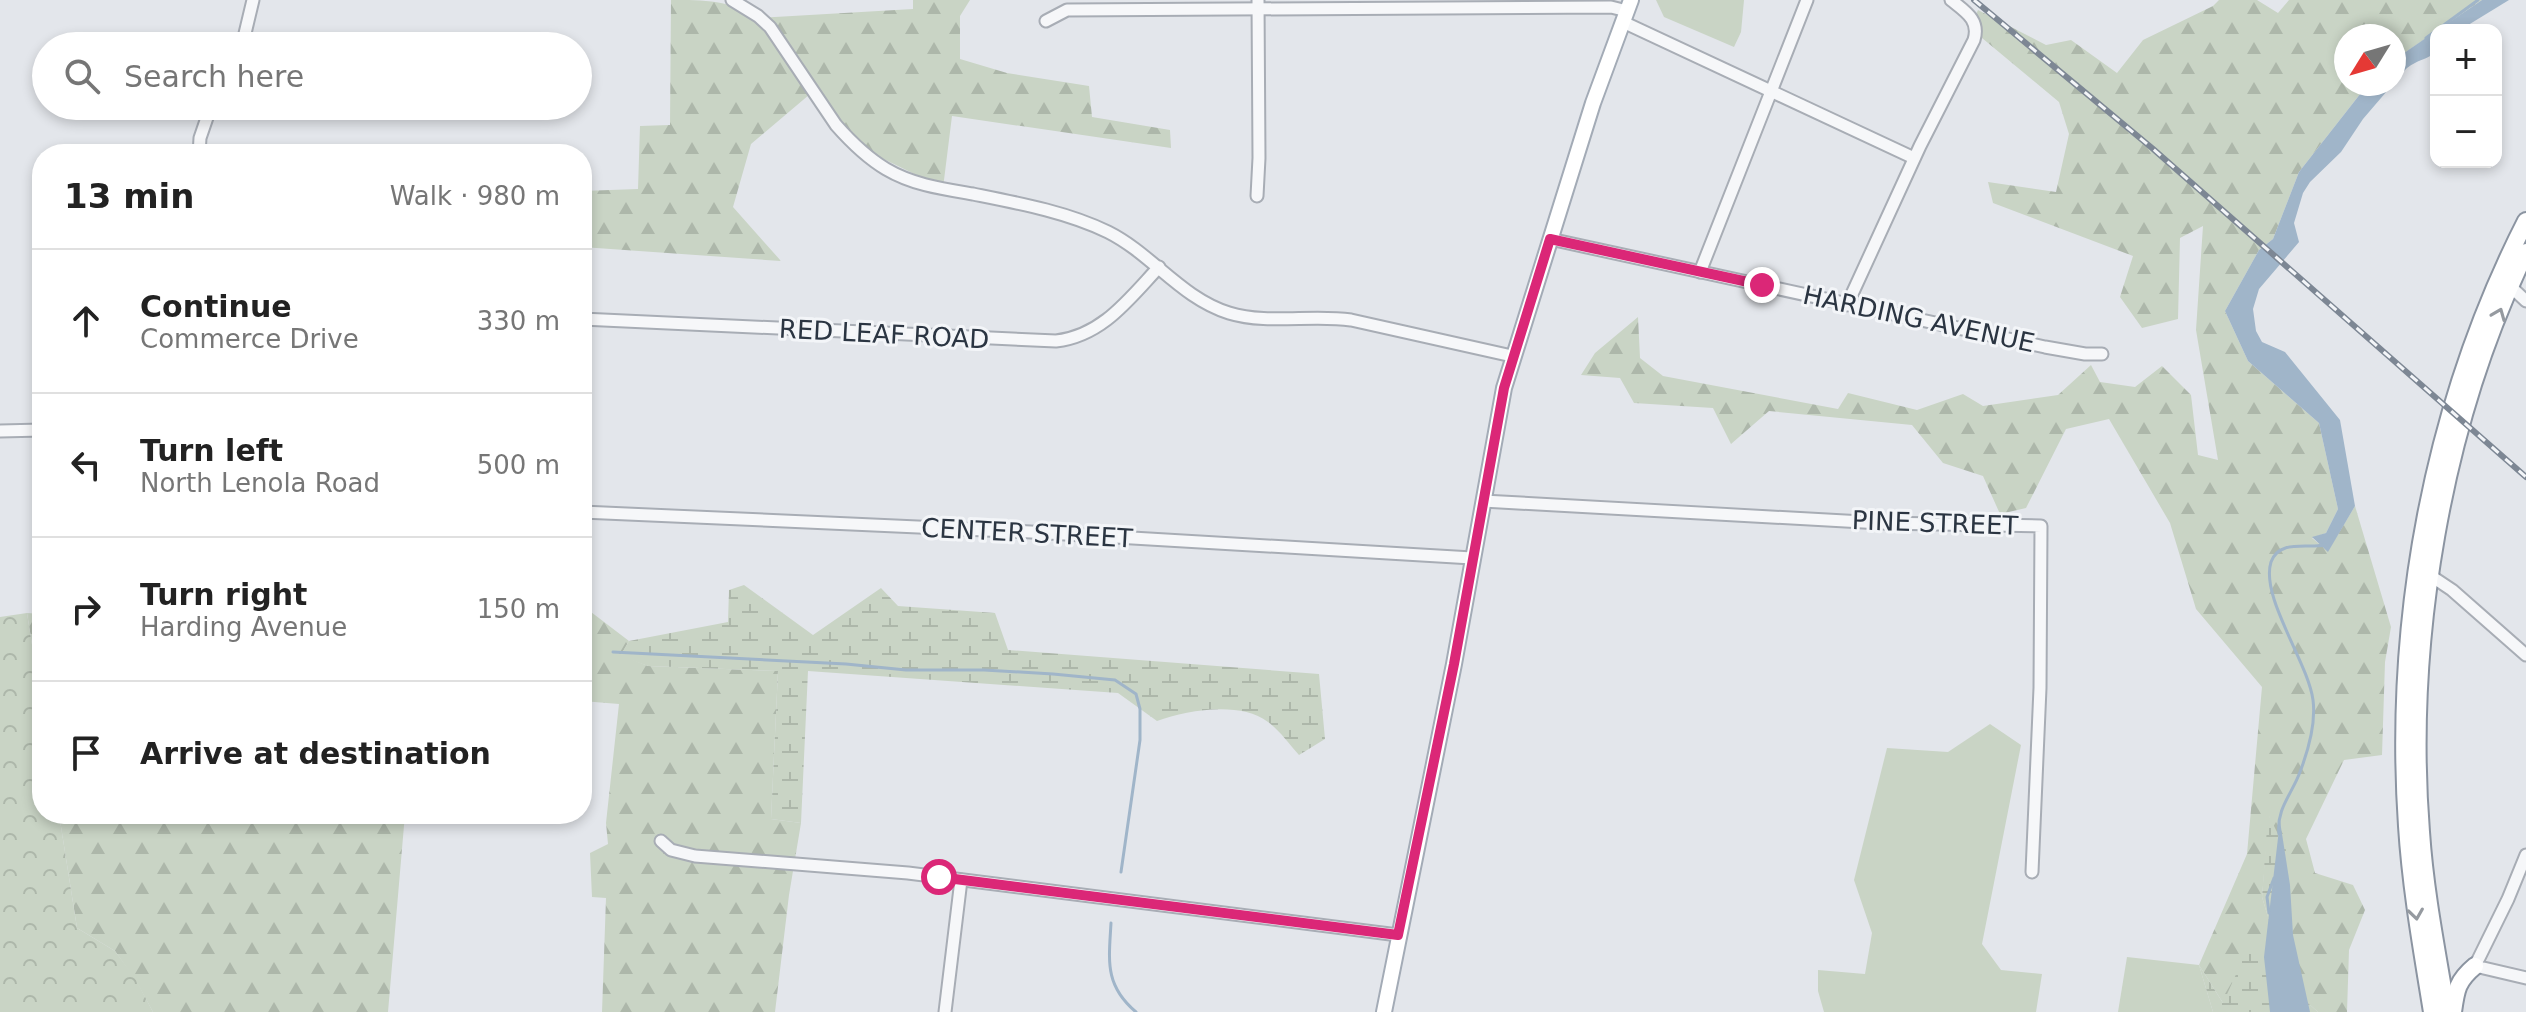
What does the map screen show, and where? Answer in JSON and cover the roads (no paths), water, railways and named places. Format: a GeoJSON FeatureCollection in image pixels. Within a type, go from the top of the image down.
{"type":"FeatureCollection","features":[{"type":"Feature","properties":{"kind":"highway"},"geometry":{"type":"LineString","coordinates":[[2432,1012],[2414,898],[2406,816],[2404,724],[2411,622],[2424,530],[2452,412],[2482,319],[2526,221]]}},
{"type":"Feature","properties":{"kind":"highway"},"geometry":{"type":"LineString","coordinates":[[2450,1012],[2425,877],[2419,796],[2420,681],[2431,576],[2447,487],[2464,417],[2483,354],[2526,252]]}},
{"type":"Feature","properties":{"kind":"highway"},"geometry":{"type":"LineString","coordinates":[[2450,1012],[2461,977],[2475,966]]}},
{"type":"Feature","properties":{"kind":"main road"},"geometry":{"type":"LineString","coordinates":[[1384,1012],[1456,654],[1496,424],[1512,356],[1593,103],[1627,11]]}},
{"type":"Feature","properties":{"kind":"street"},"geometry":{"type":"LineString","coordinates":[[245,32],[253,0]]}},
{"type":"Feature","properties":{"kind":"street"},"geometry":{"type":"LineString","coordinates":[[732,0],[770,27],[836,125],[860,151],[887,170],[916,183],[1084,221],[1121,239],[1205,303],[1240,315],[1351,320],[1512,356]]}},
{"type":"Feature","properties":{"kind":"street"},"geometry":{"type":"LineString","coordinates":[[1700,272],[1807,0]]}},
{"type":"Feature","properties":{"kind":"street"},"geometry":{"type":"LineString","coordinates":[[1847,305],[1914,158],[1974,40],[1977,31],[1971,17],[1951,0]]}},
{"type":"Feature","properties":{"kind":"street"},"geometry":{"type":"LineString","coordinates":[[1046,21],[1067,10],[1258,5],[1611,7],[1627,11],[1771,93],[1914,158]]}},
{"type":"Feature","properties":{"kind":"street"},"geometry":{"type":"LineString","coordinates":[[1257,196],[1258,5]]}},
{"type":"Feature","properties":{"kind":"street"},"geometry":{"type":"LineString","coordinates":[[201,144],[206,120]]}},
{"type":"Feature","properties":{"kind":"street","name":"HARDING AVENUE"},"geometry":{"type":"LineString","coordinates":[[1550,239],[1847,305],[2073,352],[2102,354]]}},
{"type":"Feature","properties":{"kind":"street","name":"RED LEAF ROAD"},"geometry":{"type":"LineString","coordinates":[[592,320],[1056,341],[1070,339],[1097,327],[1159,267]]}},
{"type":"Feature","properties":{"kind":"street"},"geometry":{"type":"LineString","coordinates":[[2510,286],[2526,301]]}},
{"type":"Feature","properties":{"kind":"street"},"geometry":{"type":"LineString","coordinates":[[0,431],[32,430]]}},
{"type":"Feature","properties":{"kind":"street","name":"PINE STREET"},"geometry":{"type":"LineString","coordinates":[[1483,501],[1881,523],[2041,526],[2040,688],[2032,872]]}},
{"type":"Feature","properties":{"kind":"street","name":"CENTER STREET"},"geometry":{"type":"LineString","coordinates":[[592,512],[1044,533],[1472,558]]}},
{"type":"Feature","properties":{"kind":"street"},"geometry":{"type":"LineString","coordinates":[[2431,576],[2452,590],[2526,655]]}},
{"type":"Feature","properties":{"kind":"street"},"geometry":{"type":"LineString","coordinates":[[661,841],[671,850],[695,856],[837,866],[1398,935]]}},
{"type":"Feature","properties":{"kind":"street"},"geometry":{"type":"LineString","coordinates":[[2526,855],[2475,966],[2526,978]]}},
{"type":"Feature","properties":{"kind":"street"},"geometry":{"type":"LineString","coordinates":[[945,1012],[961,880]]}},
{"type":"Feature","properties":{"kind":"water"},"geometry":{"type":"Polygon","coordinates":[[[2482,0],[2509,0],[2470,24],[2447,24],[2482,0]]]}},
{"type":"Feature","properties":{"kind":"water"},"geometry":{"type":"Polygon","coordinates":[[[2430,35],[2430,56],[2406,69],[2406,52],[2430,35]]]}},
{"type":"Feature","properties":{"kind":"water"},"geometry":{"type":"Polygon","coordinates":[[[2359,96],[2383,96],[2341,152],[2303,193],[2294,223],[2299,242],[2259,289],[2253,309],[2256,331],[2262,342],[2285,352],[2340,420],[2355,506],[2328,552],[2312,537],[2326,533],[2338,509],[2319,423],[2248,361],[2225,311],[2259,250],[2273,239],[2299,172],[2359,96]]]}},
{"type":"Feature","properties":{"kind":"water"},"geometry":{"type":"Polygon","coordinates":[[[2280,821],[2290,885],[2293,935],[2310,1012],[2270,1012],[2264,957],[2280,821]]]}},
{"type":"Feature","properties":{"kind":"waterway"},"geometry":{"type":"LineString","coordinates":[[2426,38],[2478,0]]}},
{"type":"Feature","properties":{"kind":"waterway"},"geometry":{"type":"LineString","coordinates":[[2279,834],[2282,809],[2300,772],[2308,746],[2314,709],[2303,667],[2272,593],[2269,576],[2271,562],[2280,550],[2294,546],[2325,545]]}},
{"type":"Feature","properties":{"kind":"waterway"},"geometry":{"type":"LineString","coordinates":[[613,652],[906,670],[984,670],[1115,680],[1136,694],[1140,709],[1140,740],[1121,872]]}},
{"type":"Feature","properties":{"kind":"waterway"},"geometry":{"type":"LineString","coordinates":[[2269,913],[2267,897],[2274,878]]}},
{"type":"Feature","properties":{"kind":"waterway"},"geometry":{"type":"LineString","coordinates":[[1111,923],[1110,960],[1114,982],[1118,992],[1136,1012]]}},
{"type":"Feature","properties":{"kind":"railway"},"geometry":{"type":"LineString","coordinates":[[1974,0],[2152,148],[2526,477]]}}]}
